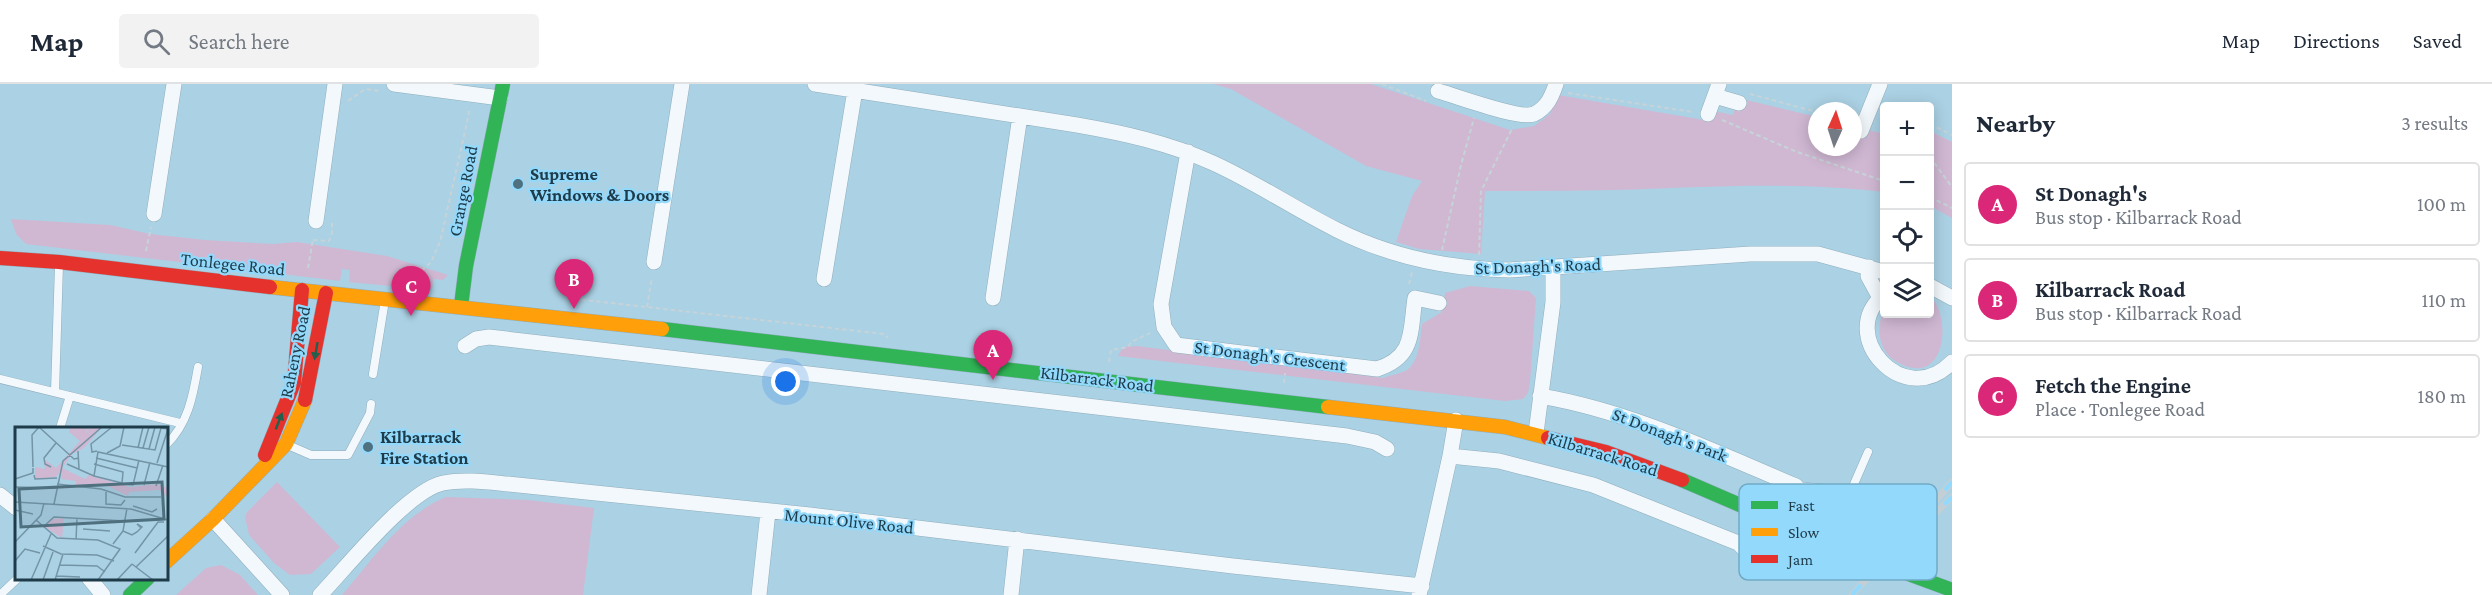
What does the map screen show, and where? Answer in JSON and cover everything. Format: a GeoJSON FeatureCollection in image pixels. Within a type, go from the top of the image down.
{"type":"FeatureCollection","features":[{"type":"Feature","properties":{"kind":"main road","name":"Grange Road"},"geometry":{"type":"LineString","coordinates":[[461,306],[466,266],[501,91]]}},
{"type":"Feature","properties":{"kind":"main road","name":"Tonlegee Road"},"geometry":{"type":"LineString","coordinates":[[0,258],[59,262],[461,306]]}},
{"type":"Feature","properties":{"kind":"main road","name":"Raheny Road"},"geometry":{"type":"LineString","coordinates":[[256,474],[294,383],[302,290]]}},
{"type":"Feature","properties":{"kind":"main road","name":"Raheny Road"},"geometry":{"type":"LineString","coordinates":[[168,560],[213,519],[285,444],[307,396],[326,293]]}},
{"type":"Feature","properties":{"kind":"main road","name":"Kilbarrack Road"},"geometry":{"type":"LineString","coordinates":[[461,306],[1456,420],[1536,434],[1606,452],[1651,467],[1739,505]]}},
{"type":"Feature","properties":{"kind":"main road"},"geometry":{"type":"LineString","coordinates":[[130,595],[147,580]]}},
{"type":"Feature","properties":{"kind":"main road","name":"Kilbarrack Road"},"geometry":{"type":"LineString","coordinates":[[1925,580],[1952,590]]}},
{"type":"Feature","properties":{"kind":"street"},"geometry":{"type":"LineString","coordinates":[[154,214],[174,84]]}},
{"type":"Feature","properties":{"kind":"street"},"geometry":{"type":"LineString","coordinates":[[315,221],[335,84]]}},
{"type":"Feature","properties":{"kind":"street"},"geometry":{"type":"LineString","coordinates":[[654,262],[682,84]]}},
{"type":"Feature","properties":{"kind":"street","name":"St Donagh's Road"},"geometry":{"type":"LineString","coordinates":[[815,84],[1118,132],[1188,152],[1215,164],[1339,231],[1417,259],[1439,264],[1478,270],[1553,268],[1773,254],[1818,254],[1880,271]]}},
{"type":"Feature","properties":{"kind":"street"},"geometry":{"type":"LineString","coordinates":[[1862,128],[1880,84]]}},
{"type":"Feature","properties":{"kind":"street"},"geometry":{"type":"LineString","coordinates":[[1438,91],[1519,115],[1534,114],[1548,104],[1555,87]]}},
{"type":"Feature","properties":{"kind":"street"},"geometry":{"type":"LineString","coordinates":[[390,88],[501,91]]}},
{"type":"Feature","properties":{"kind":"street"},"geometry":{"type":"LineString","coordinates":[[824,279],[855,90]]}},
{"type":"Feature","properties":{"kind":"street"},"geometry":{"type":"LineString","coordinates":[[1708,114],[1717,90],[1739,104]]}},
{"type":"Feature","properties":{"kind":"street"},"geometry":{"type":"LineString","coordinates":[[1869,111],[1880,115]]}},
{"type":"Feature","properties":{"kind":"street"},"geometry":{"type":"LineString","coordinates":[[993,298],[1020,116]]}},
{"type":"Feature","properties":{"kind":"street"},"geometry":{"type":"LineString","coordinates":[[1164,327],[1161,304],[1188,152]]}},
{"type":"Feature","properties":{"kind":"street"},"geometry":{"type":"LineString","coordinates":[[0,251],[0,258]]}},
{"type":"Feature","properties":{"kind":"street"},"geometry":{"type":"LineString","coordinates":[[1869,267],[1868,276],[1880,294]]}},
{"type":"Feature","properties":{"kind":"street"},"geometry":{"type":"LineString","coordinates":[[1536,434],[1553,302],[1553,268]]}},
{"type":"Feature","properties":{"kind":"street"},"geometry":{"type":"LineString","coordinates":[[1934,289],[1952,298]]}},
{"type":"Feature","properties":{"kind":"street","name":"St Donagh's Crescent"},"geometry":{"type":"LineString","coordinates":[[1164,327],[1176,345],[1377,369],[1390,365],[1408,348],[1415,298],[1439,303]]}},
{"type":"Feature","properties":{"kind":"street"},"geometry":{"type":"LineString","coordinates":[[1880,300],[1872,312],[1869,335],[1876,357],[1887,369],[1901,376],[1916,379],[1932,376],[1946,369],[1952,362]]}},
{"type":"Feature","properties":{"kind":"street"},"geometry":{"type":"LineString","coordinates":[[600,350],[602,322]]}},
{"type":"Feature","properties":{"kind":"street","name":"Kilbarrack Road"},"geometry":{"type":"LineString","coordinates":[[465,346],[476,339],[489,337],[1347,436],[1375,441],[1387,449]]}},
{"type":"Feature","properties":{"kind":"street"},"geometry":{"type":"LineString","coordinates":[[1232,423],[1235,394]]}},
{"type":"Feature","properties":{"kind":"street","name":"St Donagh's Park"},"geometry":{"type":"LineString","coordinates":[[1540,396],[1593,407],[1690,441],[1791,484]]}},
{"type":"Feature","properties":{"kind":"street"},"geometry":{"type":"LineString","coordinates":[[1420,590],[1456,420]]}},
{"type":"Feature","properties":{"kind":"street","name":"Kilbarrack Road"},"geometry":{"type":"LineString","coordinates":[[1450,456],[1499,461],[1593,484],[1739,544]]}},
{"type":"Feature","properties":{"kind":"street","name":"Mount Olive Road"},"geometry":{"type":"LineString","coordinates":[[320,595],[399,512],[424,491],[441,484],[461,481],[508,484],[1017,539],[1420,590]]}},
{"type":"Feature","properties":{"kind":"street"},"geometry":{"type":"LineString","coordinates":[[0,495],[15,507]]}},
{"type":"Feature","properties":{"kind":"street"},"geometry":{"type":"LineString","coordinates":[[759,595],[768,512]]}},
{"type":"Feature","properties":{"kind":"street"},"geometry":{"type":"LineString","coordinates":[[213,519],[282,595]]}},
{"type":"Feature","properties":{"kind":"street"},"geometry":{"type":"LineString","coordinates":[[1011,595],[1017,539]]}},
{"type":"Feature","properties":{"kind":"street"},"geometry":{"type":"LineString","coordinates":[[90,580],[103,595]]}},
{"type":"Feature","properties":{"kind":"lane"},"geometry":{"type":"LineString","coordinates":[[55,392],[59,262]]}},
{"type":"Feature","properties":{"kind":"lane"},"geometry":{"type":"LineString","coordinates":[[374,374],[385,299]]}},
{"type":"Feature","properties":{"kind":"lane"},"geometry":{"type":"LineString","coordinates":[[168,443],[177,436],[180,423],[189,412],[198,367]]}},
{"type":"Feature","properties":{"kind":"lane"},"geometry":{"type":"LineString","coordinates":[[0,379],[180,423]]}},
{"type":"Feature","properties":{"kind":"lane"},"geometry":{"type":"LineString","coordinates":[[61,427],[70,396]]}},
{"type":"Feature","properties":{"kind":"lane"},"geometry":{"type":"LineString","coordinates":[[285,444],[311,455],[348,454],[370,413],[371,404]]}},
{"type":"Feature","properties":{"kind":"lane"},"geometry":{"type":"LineString","coordinates":[[1854,484],[1868,452]]}},
{"type":"Feature","properties":{"kind":"lane"},"geometry":{"type":"LineString","coordinates":[[0,595],[17,580]]}},
{"type":"Feature","properties":{"kind":"path"},"geometry":{"type":"LineString","coordinates":[[1555,87],[1708,114],[1797,152],[1880,180]]}},
{"type":"Feature","properties":{"kind":"path"},"geometry":{"type":"LineString","coordinates":[[340,107],[365,89],[390,88]]}},
{"type":"Feature","properties":{"kind":"path"},"geometry":{"type":"LineString","coordinates":[[1739,104],[1743,92],[1808,110]]}},
{"type":"Feature","properties":{"kind":"path"},"geometry":{"type":"LineString","coordinates":[[1439,264],[1478,102]]}},
{"type":"Feature","properties":{"kind":"path"},"geometry":{"type":"LineString","coordinates":[[401,280],[420,272],[431,262],[440,242],[468,118],[469,112],[465,107]]}},
{"type":"Feature","properties":{"kind":"path"},"geometry":{"type":"LineString","coordinates":[[1478,270],[1481,191],[1519,115]]}},
{"type":"Feature","properties":{"kind":"path"},"geometry":{"type":"LineString","coordinates":[[1934,126],[1952,135]]}},
{"type":"Feature","properties":{"kind":"path"},"geometry":{"type":"LineString","coordinates":[[1934,164],[1952,187]]}},
{"type":"Feature","properties":{"kind":"path"},"geometry":{"type":"LineString","coordinates":[[1934,199],[1952,208]]}},
{"type":"Feature","properties":{"kind":"path"},"geometry":{"type":"LineString","coordinates":[[146,251],[154,214]]}},
{"type":"Feature","properties":{"kind":"path"},"geometry":{"type":"LineString","coordinates":[[313,240],[329,241],[332,233],[332,220]]}},
{"type":"Feature","properties":{"kind":"path"},"geometry":{"type":"LineString","coordinates":[[308,268],[315,221]]}},
{"type":"Feature","properties":{"kind":"path"},"geometry":{"type":"LineString","coordinates":[[1409,288],[1417,259]]}},
{"type":"Feature","properties":{"kind":"path"},"geometry":{"type":"LineString","coordinates":[[647,307],[654,262]]}},
{"type":"Feature","properties":{"kind":"path"},"geometry":{"type":"LineString","coordinates":[[1109,362],[1111,350],[1128,347],[1131,342],[1164,327]]}},
{"type":"Feature","properties":{"kind":"path"},"geometry":{"type":"LineString","coordinates":[[1284,383],[1286,367]]}},
{"type":"Feature","properties":{"kind":"shaded area"},"geometry":{"type":"Polygon","coordinates":[[[1213,84],[1371,84],[1510,130],[1534,126],[1550,114],[1558,95],[1704,120],[1714,111],[1733,115],[1738,98],[1808,115],[1808,156],[1862,156],[1862,128],[1880,133],[1880,192],[1782,186],[1485,191],[1481,254],[1419,249],[1396,242],[1412,196],[1422,181],[1366,166],[1231,89],[1213,84]]]}},
{"type":"Feature","properties":{"kind":"shaded area"},"geometry":{"type":"Polygon","coordinates":[[[1934,133],[1952,142],[1952,218],[1934,208],[1934,133]]]}},
{"type":"Feature","properties":{"kind":"shaded area"},"geometry":{"type":"Polygon","coordinates":[[[11,219],[110,225],[150,234],[205,240],[273,244],[297,242],[387,256],[448,275],[443,280],[433,279],[432,290],[349,282],[350,270],[342,269],[340,281],[26,244],[16,234],[11,219]]]}},
{"type":"Feature","properties":{"kind":"shaded area"},"geometry":{"type":"Polygon","coordinates":[[[1470,286],[1529,291],[1536,298],[1530,382],[1528,393],[1523,399],[1505,401],[1118,356],[1123,347],[1137,346],[1383,378],[1407,370],[1415,361],[1422,324],[1442,312],[1445,293],[1470,286]]]}},
{"type":"Feature","properties":{"kind":"shaded area"},"geometry":{"type":"Polygon","coordinates":[[[1934,301],[1941,318],[1942,332],[1941,345],[1936,357],[1928,365],[1917,368],[1903,365],[1891,358],[1880,338],[1882,318],[1934,318],[1934,301]]]}},
{"type":"Feature","properties":{"kind":"shaded area"},"geometry":{"type":"Polygon","coordinates":[[[277,482],[340,547],[311,574],[290,575],[274,563],[249,535],[245,517],[247,512],[277,482]]]}},
{"type":"Feature","properties":{"kind":"shaded area"},"geometry":{"type":"Polygon","coordinates":[[[446,497],[528,500],[594,508],[583,595],[342,595],[376,553],[402,527],[415,515],[446,497]]]}},
{"type":"Feature","properties":{"kind":"shaded area"},"geometry":{"type":"Polygon","coordinates":[[[221,565],[240,575],[258,595],[176,595],[206,568],[221,565]]]}},
{"type":"Feature","properties":{"kind":"railway"},"geometry":{"type":"LineString","coordinates":[[1937,499],[1952,482]]}},
{"type":"Feature","properties":{"kind":"railway"},"geometry":{"type":"LineString","coordinates":[[1937,511],[1952,497]]}},
{"type":"Feature","properties":{"kind":"railway"},"geometry":{"type":"LineString","coordinates":[[1852,595],[1865,580]]}},
{"type":"Feature","properties":{"kind":"traffic: fast"},"geometry":{"type":"LineString","coordinates":[[461,306],[466,266],[503,84]]}},
{"type":"Feature","properties":{"kind":"traffic: fast"},"geometry":{"type":"LineString","coordinates":[[662,329],[1328,407]]}},
{"type":"Feature","properties":{"kind":"traffic: fast"},"geometry":{"type":"LineString","coordinates":[[1682,480],[1739,505]]}},
{"type":"Feature","properties":{"kind":"traffic: fast"},"geometry":{"type":"LineString","coordinates":[[130,595],[146,580]]}},
{"type":"Feature","properties":{"kind":"traffic: fast"},"geometry":{"type":"LineString","coordinates":[[1925,580],[1952,590]]}},
{"type":"Feature","properties":{"kind":"traffic: slow"},"geometry":{"type":"LineString","coordinates":[[270,287],[662,329]]}},
{"type":"Feature","properties":{"kind":"traffic: slow"},"geometry":{"type":"LineString","coordinates":[[168,560],[213,519],[286,444],[305,400]]}},
{"type":"Feature","properties":{"kind":"traffic: slow"},"geometry":{"type":"LineString","coordinates":[[1328,407],[1505,427],[1548,438]]}},
{"type":"Feature","properties":{"kind":"traffic: jam"},"geometry":{"type":"LineString","coordinates":[[0,258],[59,262],[270,287]]}},
{"type":"Feature","properties":{"kind":"traffic: jam"},"geometry":{"type":"LineString","coordinates":[[265,455],[294,383],[302,290]]}},
{"type":"Feature","properties":{"kind":"traffic: jam"},"geometry":{"type":"LineString","coordinates":[[305,400],[326,293]]}},
{"type":"Feature","properties":{"kind":"traffic: jam"},"geometry":{"type":"LineString","coordinates":[[1548,438],[1606,452],[1682,480]]}},
{"type":"Feature","properties":{"kind":"place","name":"Supreme Windows & Doors"},"geometry":{"type":"Point","coordinates":[518,184]}},
{"type":"Feature","properties":{"kind":"place","name":"Kilbarrack Road"},"geometry":{"type":"Point","coordinates":[574,309]}},
{"type":"Feature","properties":{"kind":"place","name":"Fetch the Engine"},"geometry":{"type":"Point","coordinates":[411,316]}},
{"type":"Feature","properties":{"kind":"place","name":"St Donagh's"},"geometry":{"type":"Point","coordinates":[993,380]}},
{"type":"Feature","properties":{"kind":"place","name":"Kilbarrack Fire Station"},"geometry":{"type":"Point","coordinates":[368,447]}}]}
